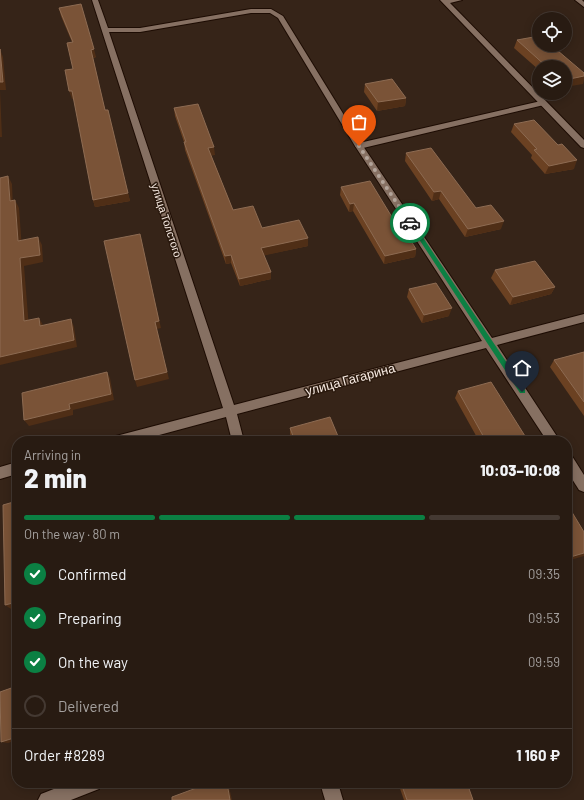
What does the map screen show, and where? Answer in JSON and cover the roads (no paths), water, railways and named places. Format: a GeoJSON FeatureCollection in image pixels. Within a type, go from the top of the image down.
{"type":"FeatureCollection","features":[{"type":"Feature","properties":{"kind":"street","name":"улица Толстого"},"geometry":{"type":"LineString","coordinates":[[95,0],[230,410],[237,436]]}},
{"type":"Feature","properties":{"kind":"street"},"geometry":{"type":"LineString","coordinates":[[444,1],[459,0]]}},
{"type":"Feature","properties":{"kind":"street"},"geometry":{"type":"LineString","coordinates":[[578,0],[584,4]]}},
{"type":"Feature","properties":{"kind":"street"},"geometry":{"type":"LineString","coordinates":[[444,1],[541,103],[584,145]]}},
{"type":"Feature","properties":{"kind":"street"},"geometry":{"type":"LineString","coordinates":[[105,30],[140,30],[252,11],[265,10],[281,16],[359,146],[551,436]]}},
{"type":"Feature","properties":{"kind":"street"},"geometry":{"type":"LineString","coordinates":[[359,146],[541,103]]}},
{"type":"Feature","properties":{"kind":"street","name":"улица Гагарина"},"geometry":{"type":"LineString","coordinates":[[134,436],[584,318]]}},
{"type":"Feature","properties":{"kind":"street"},"geometry":{"type":"LineString","coordinates":[[572,468],[584,486]]}},
{"type":"Feature","properties":{"kind":"street"},"geometry":{"type":"LineString","coordinates":[[0,473],[12,469]]}},
{"type":"Feature","properties":{"kind":"street"},"geometry":{"type":"LineString","coordinates":[[47,800],[79,788]]}},
{"type":"Feature","properties":{"kind":"street"},"geometry":{"type":"LineString","coordinates":[[330,788],[334,800]]}}]}
